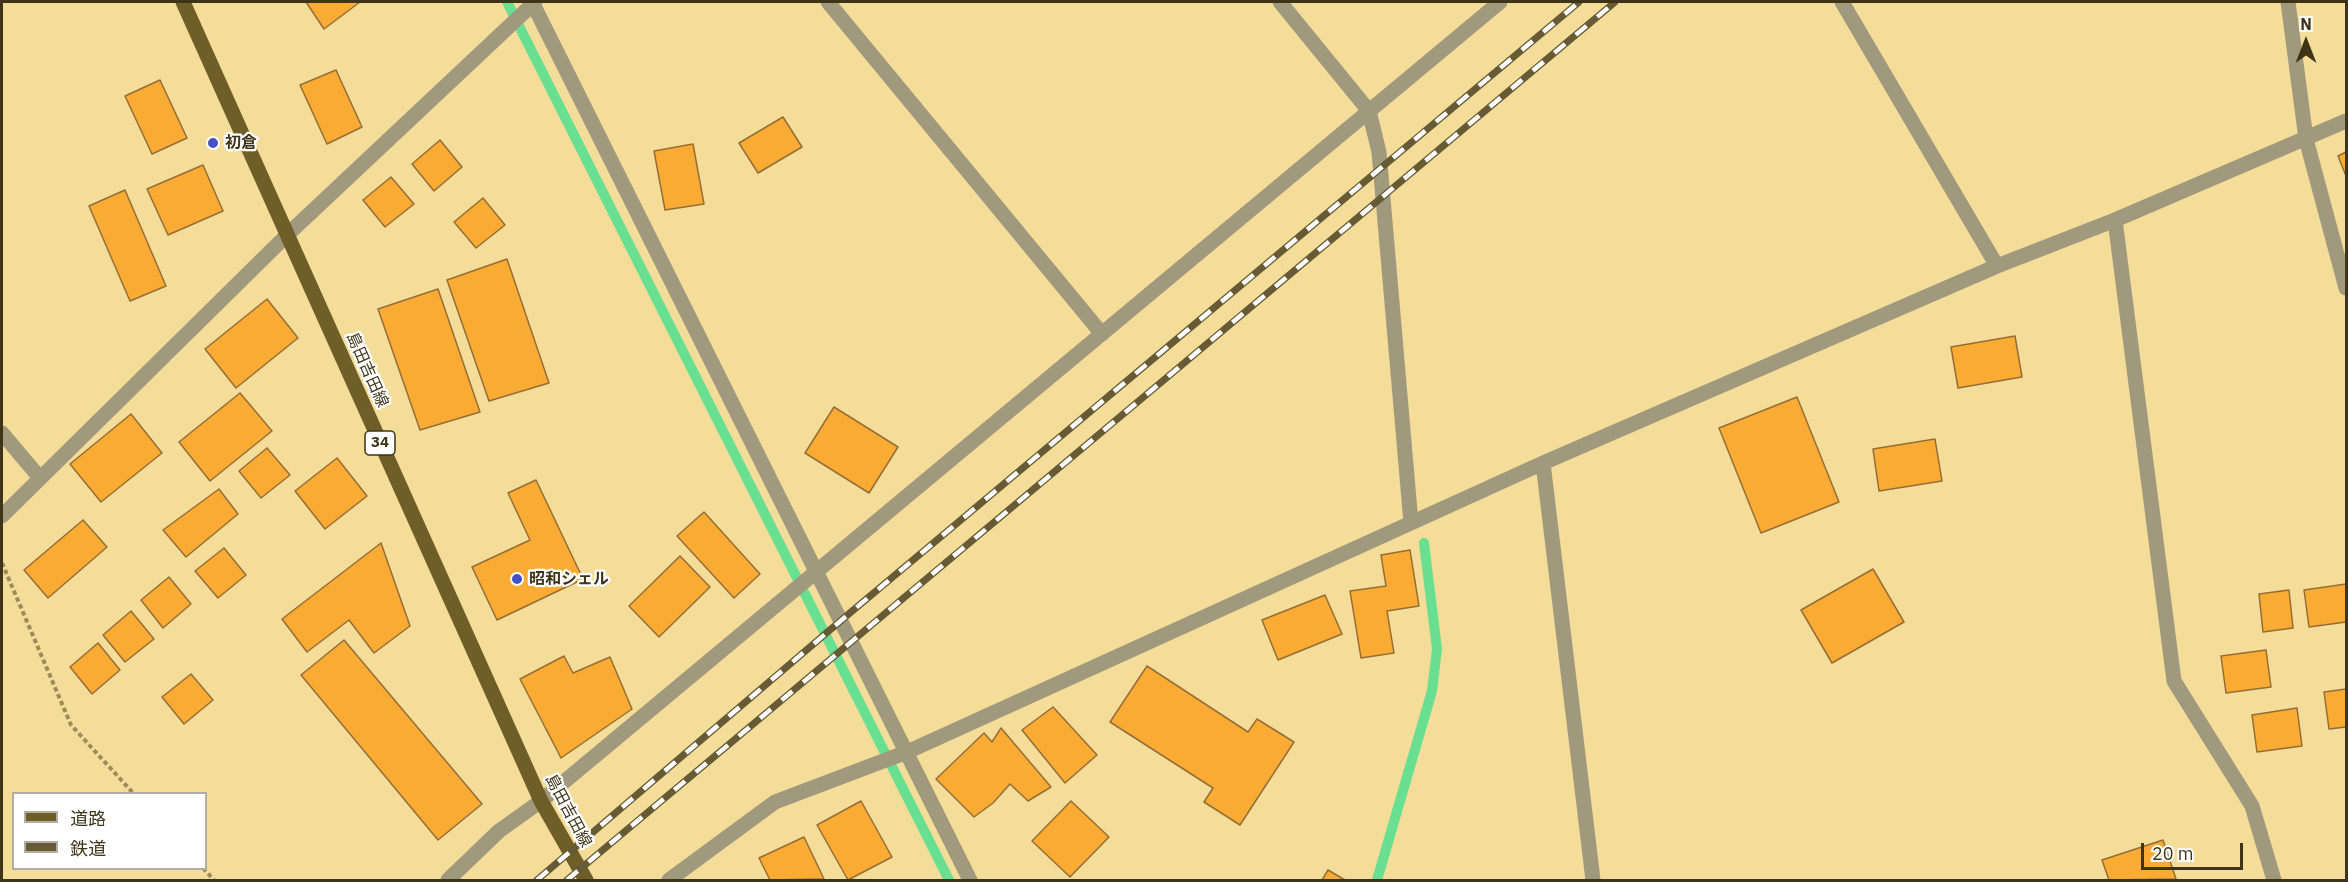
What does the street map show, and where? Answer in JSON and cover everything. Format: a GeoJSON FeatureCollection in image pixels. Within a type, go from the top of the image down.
{"type":"FeatureCollection","features":[{"type":"Feature","properties":{"kind":"main road","name":"島田吉田線"},"geometry":{"type":"LineString","coordinates":[[183,2],[541,801],[586,880]]}},
{"type":"Feature","properties":{"kind":"street"},"geometry":{"type":"LineString","coordinates":[[2,516],[286,236],[533,2],[970,880]]}},
{"type":"Feature","properties":{"kind":"street"},"geometry":{"type":"LineString","coordinates":[[828,2],[1102,334]]}},
{"type":"Feature","properties":{"kind":"street"},"geometry":{"type":"LineString","coordinates":[[1280,2],[1369,111],[1379,152],[1411,523]]}},
{"type":"Feature","properties":{"kind":"street"},"geometry":{"type":"LineString","coordinates":[[448,880],[500,831],[541,801],[818,572],[1500,2]]}},
{"type":"Feature","properties":{"kind":"street"},"geometry":{"type":"LineString","coordinates":[[1842,2],[1997,266]]}},
{"type":"Feature","properties":{"kind":"street"},"geometry":{"type":"LineString","coordinates":[[2288,2],[2306,139],[2346,288]]}},
{"type":"Feature","properties":{"kind":"street"},"geometry":{"type":"LineString","coordinates":[[669,880],[775,802],[907,752],[1543,463],[1997,266],[2115,220],[2346,121]]}},
{"type":"Feature","properties":{"kind":"street"},"geometry":{"type":"LineString","coordinates":[[2115,220],[2174,681],[2252,806],[2274,880]]}},
{"type":"Feature","properties":{"kind":"street"},"geometry":{"type":"LineString","coordinates":[[2,434],[40,478]]}},
{"type":"Feature","properties":{"kind":"street"},"geometry":{"type":"LineString","coordinates":[[1543,463],[1593,880]]}},
{"type":"Feature","properties":{"kind":"path"},"geometry":{"type":"LineString","coordinates":[[2,563],[71,725],[132,792]]}},
{"type":"Feature","properties":{"kind":"building"},"geometry":{"type":"Polygon","coordinates":[[[306,2],[360,2],[324,29],[306,2]]]}},
{"type":"Feature","properties":{"kind":"building"},"geometry":{"type":"Polygon","coordinates":[[[336,70],[362,127],[327,144],[300,85],[336,70]]]}},
{"type":"Feature","properties":{"kind":"building"},"geometry":{"type":"Polygon","coordinates":[[[160,80],[187,138],[152,154],[125,96],[160,80]]]}},
{"type":"Feature","properties":{"kind":"building"},"geometry":{"type":"Polygon","coordinates":[[[783,117],[802,147],[758,173],[739,143],[783,117]]]}},
{"type":"Feature","properties":{"kind":"building"},"geometry":{"type":"Polygon","coordinates":[[[440,140],[462,167],[434,191],[412,164],[440,140]]]}},
{"type":"Feature","properties":{"kind":"building"},"geometry":{"type":"Polygon","coordinates":[[[693,144],[704,204],[665,210],[654,151],[693,144]]]}},
{"type":"Feature","properties":{"kind":"building"},"geometry":{"type":"Polygon","coordinates":[[[2346,152],[2346,176],[2338,156],[2346,152]]]}},
{"type":"Feature","properties":{"kind":"building"},"geometry":{"type":"Polygon","coordinates":[[[203,165],[223,211],[168,235],[147,189],[203,165]]]}},
{"type":"Feature","properties":{"kind":"building"},"geometry":{"type":"Polygon","coordinates":[[[391,177],[414,204],[385,227],[363,200],[391,177]]]}},
{"type":"Feature","properties":{"kind":"building"},"geometry":{"type":"Polygon","coordinates":[[[125,190],[166,286],[130,301],[89,206],[125,190]]]}},
{"type":"Feature","properties":{"kind":"building"},"geometry":{"type":"Polygon","coordinates":[[[483,198],[505,225],[476,248],[454,222],[483,198]]]}},
{"type":"Feature","properties":{"kind":"building"},"geometry":{"type":"Polygon","coordinates":[[[507,259],[549,383],[489,401],[447,280],[507,259]]]}},
{"type":"Feature","properties":{"kind":"building"},"geometry":{"type":"Polygon","coordinates":[[[438,289],[480,412],[420,430],[378,309],[438,289]]]}},
{"type":"Feature","properties":{"kind":"building"},"geometry":{"type":"Polygon","coordinates":[[[267,299],[298,338],[236,388],[205,349],[267,299]]]}},
{"type":"Feature","properties":{"kind":"building"},"geometry":{"type":"Polygon","coordinates":[[[2015,336],[2022,377],[1958,388],[1951,347],[2015,336]]]}},
{"type":"Feature","properties":{"kind":"building"},"geometry":{"type":"Polygon","coordinates":[[[240,393],[272,431],[210,481],[179,442],[240,393]]]}},
{"type":"Feature","properties":{"kind":"building"},"geometry":{"type":"Polygon","coordinates":[[[1797,397],[1839,502],[1761,533],[1719,428],[1797,397]]]}},
{"type":"Feature","properties":{"kind":"building"},"geometry":{"type":"Polygon","coordinates":[[[834,407],[898,447],[869,493],[805,453],[834,407]]]}},
{"type":"Feature","properties":{"kind":"building"},"geometry":{"type":"Polygon","coordinates":[[[131,414],[162,453],[101,502],[70,464],[131,414]]]}},
{"type":"Feature","properties":{"kind":"building"},"geometry":{"type":"Polygon","coordinates":[[[1935,439],[1942,481],[1879,491],[1873,449],[1935,439]]]}},
{"type":"Feature","properties":{"kind":"building"},"geometry":{"type":"Polygon","coordinates":[[[267,448],[290,475],[261,498],[239,471],[267,448]]]}},
{"type":"Feature","properties":{"kind":"building"},"geometry":{"type":"Polygon","coordinates":[[[337,458],[367,496],[325,529],[295,491],[337,458]]]}},
{"type":"Feature","properties":{"kind":"building"},"geometry":{"type":"Polygon","coordinates":[[[536,480],[583,579],[497,620],[472,567],[530,540],[508,493],[536,480]]]}},
{"type":"Feature","properties":{"kind":"building"},"geometry":{"type":"Polygon","coordinates":[[[219,489],[238,514],[186,557],[163,530],[219,489]]]}},
{"type":"Feature","properties":{"kind":"building"},"geometry":{"type":"Polygon","coordinates":[[[704,512],[760,574],[734,598],[677,536],[704,512]]]}},
{"type":"Feature","properties":{"kind":"building"},"geometry":{"type":"Polygon","coordinates":[[[83,520],[107,547],[48,598],[24,570],[83,520]]]}},
{"type":"Feature","properties":{"kind":"building"},"geometry":{"type":"Polygon","coordinates":[[[381,543],[410,626],[374,653],[349,620],[307,652],[282,619],[381,543]]]}},
{"type":"Feature","properties":{"kind":"building"},"geometry":{"type":"Polygon","coordinates":[[[224,548],[246,575],[218,598],[195,571],[224,548]]]}},
{"type":"Feature","properties":{"kind":"building"},"geometry":{"type":"Polygon","coordinates":[[[1410,550],[1419,606],[1387,611],[1394,653],[1361,658],[1350,591],[1386,586],[1381,555],[1410,550]]]}},
{"type":"Feature","properties":{"kind":"building"},"geometry":{"type":"Polygon","coordinates":[[[680,556],[710,587],[659,637],[629,606],[680,556]]]}},
{"type":"Feature","properties":{"kind":"building"},"geometry":{"type":"Polygon","coordinates":[[[1873,569],[1904,622],[1832,663],[1801,610],[1873,569]]]}},
{"type":"Feature","properties":{"kind":"building"},"geometry":{"type":"Polygon","coordinates":[[[169,577],[191,604],[163,628],[141,600],[169,577]]]}},
{"type":"Feature","properties":{"kind":"building"},"geometry":{"type":"Polygon","coordinates":[[[2346,584],[2346,622],[2309,627],[2304,590],[2346,584]]]}},
{"type":"Feature","properties":{"kind":"building"},"geometry":{"type":"Polygon","coordinates":[[[2289,590],[2293,628],[2263,632],[2259,594],[2289,590]]]}},
{"type":"Feature","properties":{"kind":"building"},"geometry":{"type":"Polygon","coordinates":[[[1325,595],[1342,634],[1278,660],[1262,620],[1325,595]]]}},
{"type":"Feature","properties":{"kind":"building"},"geometry":{"type":"Polygon","coordinates":[[[131,611],[154,639],[125,662],[103,635],[131,611]]]}},
{"type":"Feature","properties":{"kind":"building"},"geometry":{"type":"Polygon","coordinates":[[[344,640],[482,804],[438,840],[301,675],[344,640]]]}},
{"type":"Feature","properties":{"kind":"building"},"geometry":{"type":"Polygon","coordinates":[[[98,643],[120,670],[92,694],[70,667],[98,643]]]}},
{"type":"Feature","properties":{"kind":"building"},"geometry":{"type":"Polygon","coordinates":[[[2266,650],[2271,687],[2226,693],[2221,656],[2266,650]]]}},
{"type":"Feature","properties":{"kind":"building"},"geometry":{"type":"Polygon","coordinates":[[[564,656],[573,673],[610,657],[632,709],[561,758],[520,679],[564,656]]]}},
{"type":"Feature","properties":{"kind":"building"},"geometry":{"type":"Polygon","coordinates":[[[1147,666],[1248,732],[1257,719],[1294,742],[1240,825],[1204,802],[1213,788],[1110,722],[1147,666]]]}},
{"type":"Feature","properties":{"kind":"building"},"geometry":{"type":"Polygon","coordinates":[[[191,674],[213,700],[184,724],[162,697],[191,674]]]}},
{"type":"Feature","properties":{"kind":"building"},"geometry":{"type":"Polygon","coordinates":[[[2346,689],[2346,727],[2329,729],[2324,692],[2346,689]]]}},
{"type":"Feature","properties":{"kind":"building"},"geometry":{"type":"Polygon","coordinates":[[[1053,707],[1097,755],[1065,783],[1022,730],[1053,707]]]}},
{"type":"Feature","properties":{"kind":"building"},"geometry":{"type":"Polygon","coordinates":[[[2297,708],[2302,746],[2257,752],[2252,715],[2297,708]]]}},
{"type":"Feature","properties":{"kind":"building"},"geometry":{"type":"Polygon","coordinates":[[[1001,728],[1051,787],[1028,801],[1010,784],[993,803],[974,817],[936,779],[984,733],[992,742],[1001,728]]]}},
{"type":"Feature","properties":{"kind":"building"},"geometry":{"type":"Polygon","coordinates":[[[861,801],[892,857],[848,880],[817,825],[861,801]]]}},
{"type":"Feature","properties":{"kind":"building"},"geometry":{"type":"Polygon","coordinates":[[[1071,801],[1109,837],[1070,877],[1032,841],[1071,801]]]}},
{"type":"Feature","properties":{"kind":"building"},"geometry":{"type":"Polygon","coordinates":[[[804,837],[824,879],[770,880],[759,858],[804,837]]]}},
{"type":"Feature","properties":{"kind":"building"},"geometry":{"type":"Polygon","coordinates":[[[2163,840],[2176,879],[2109,880],[2102,860],[2163,840]]]}},
{"type":"Feature","properties":{"kind":"building"},"geometry":{"type":"Polygon","coordinates":[[[1328,870],[1345,880],[1322,880],[1328,870]]]}},
{"type":"Feature","properties":{"kind":"waterway"},"geometry":{"type":"LineString","coordinates":[[507,2],[949,880]]}},
{"type":"Feature","properties":{"kind":"waterway"},"geometry":{"type":"LineString","coordinates":[[1377,880],[1432,691],[1437,649],[1424,543]]}},
{"type":"Feature","properties":{"kind":"railway"},"geometry":{"type":"LineString","coordinates":[[537,880],[851,612],[1579,2]]}},
{"type":"Feature","properties":{"kind":"railway"},"geometry":{"type":"LineString","coordinates":[[567,880],[1615,2]]}},
{"type":"Feature","properties":{"kind":"place","name":"初倉"},"geometry":{"type":"Point","coordinates":[213,143]}},
{"type":"Feature","properties":{"kind":"place","name":"昭和シェル"},"geometry":{"type":"Point","coordinates":[517,579]}}]}
